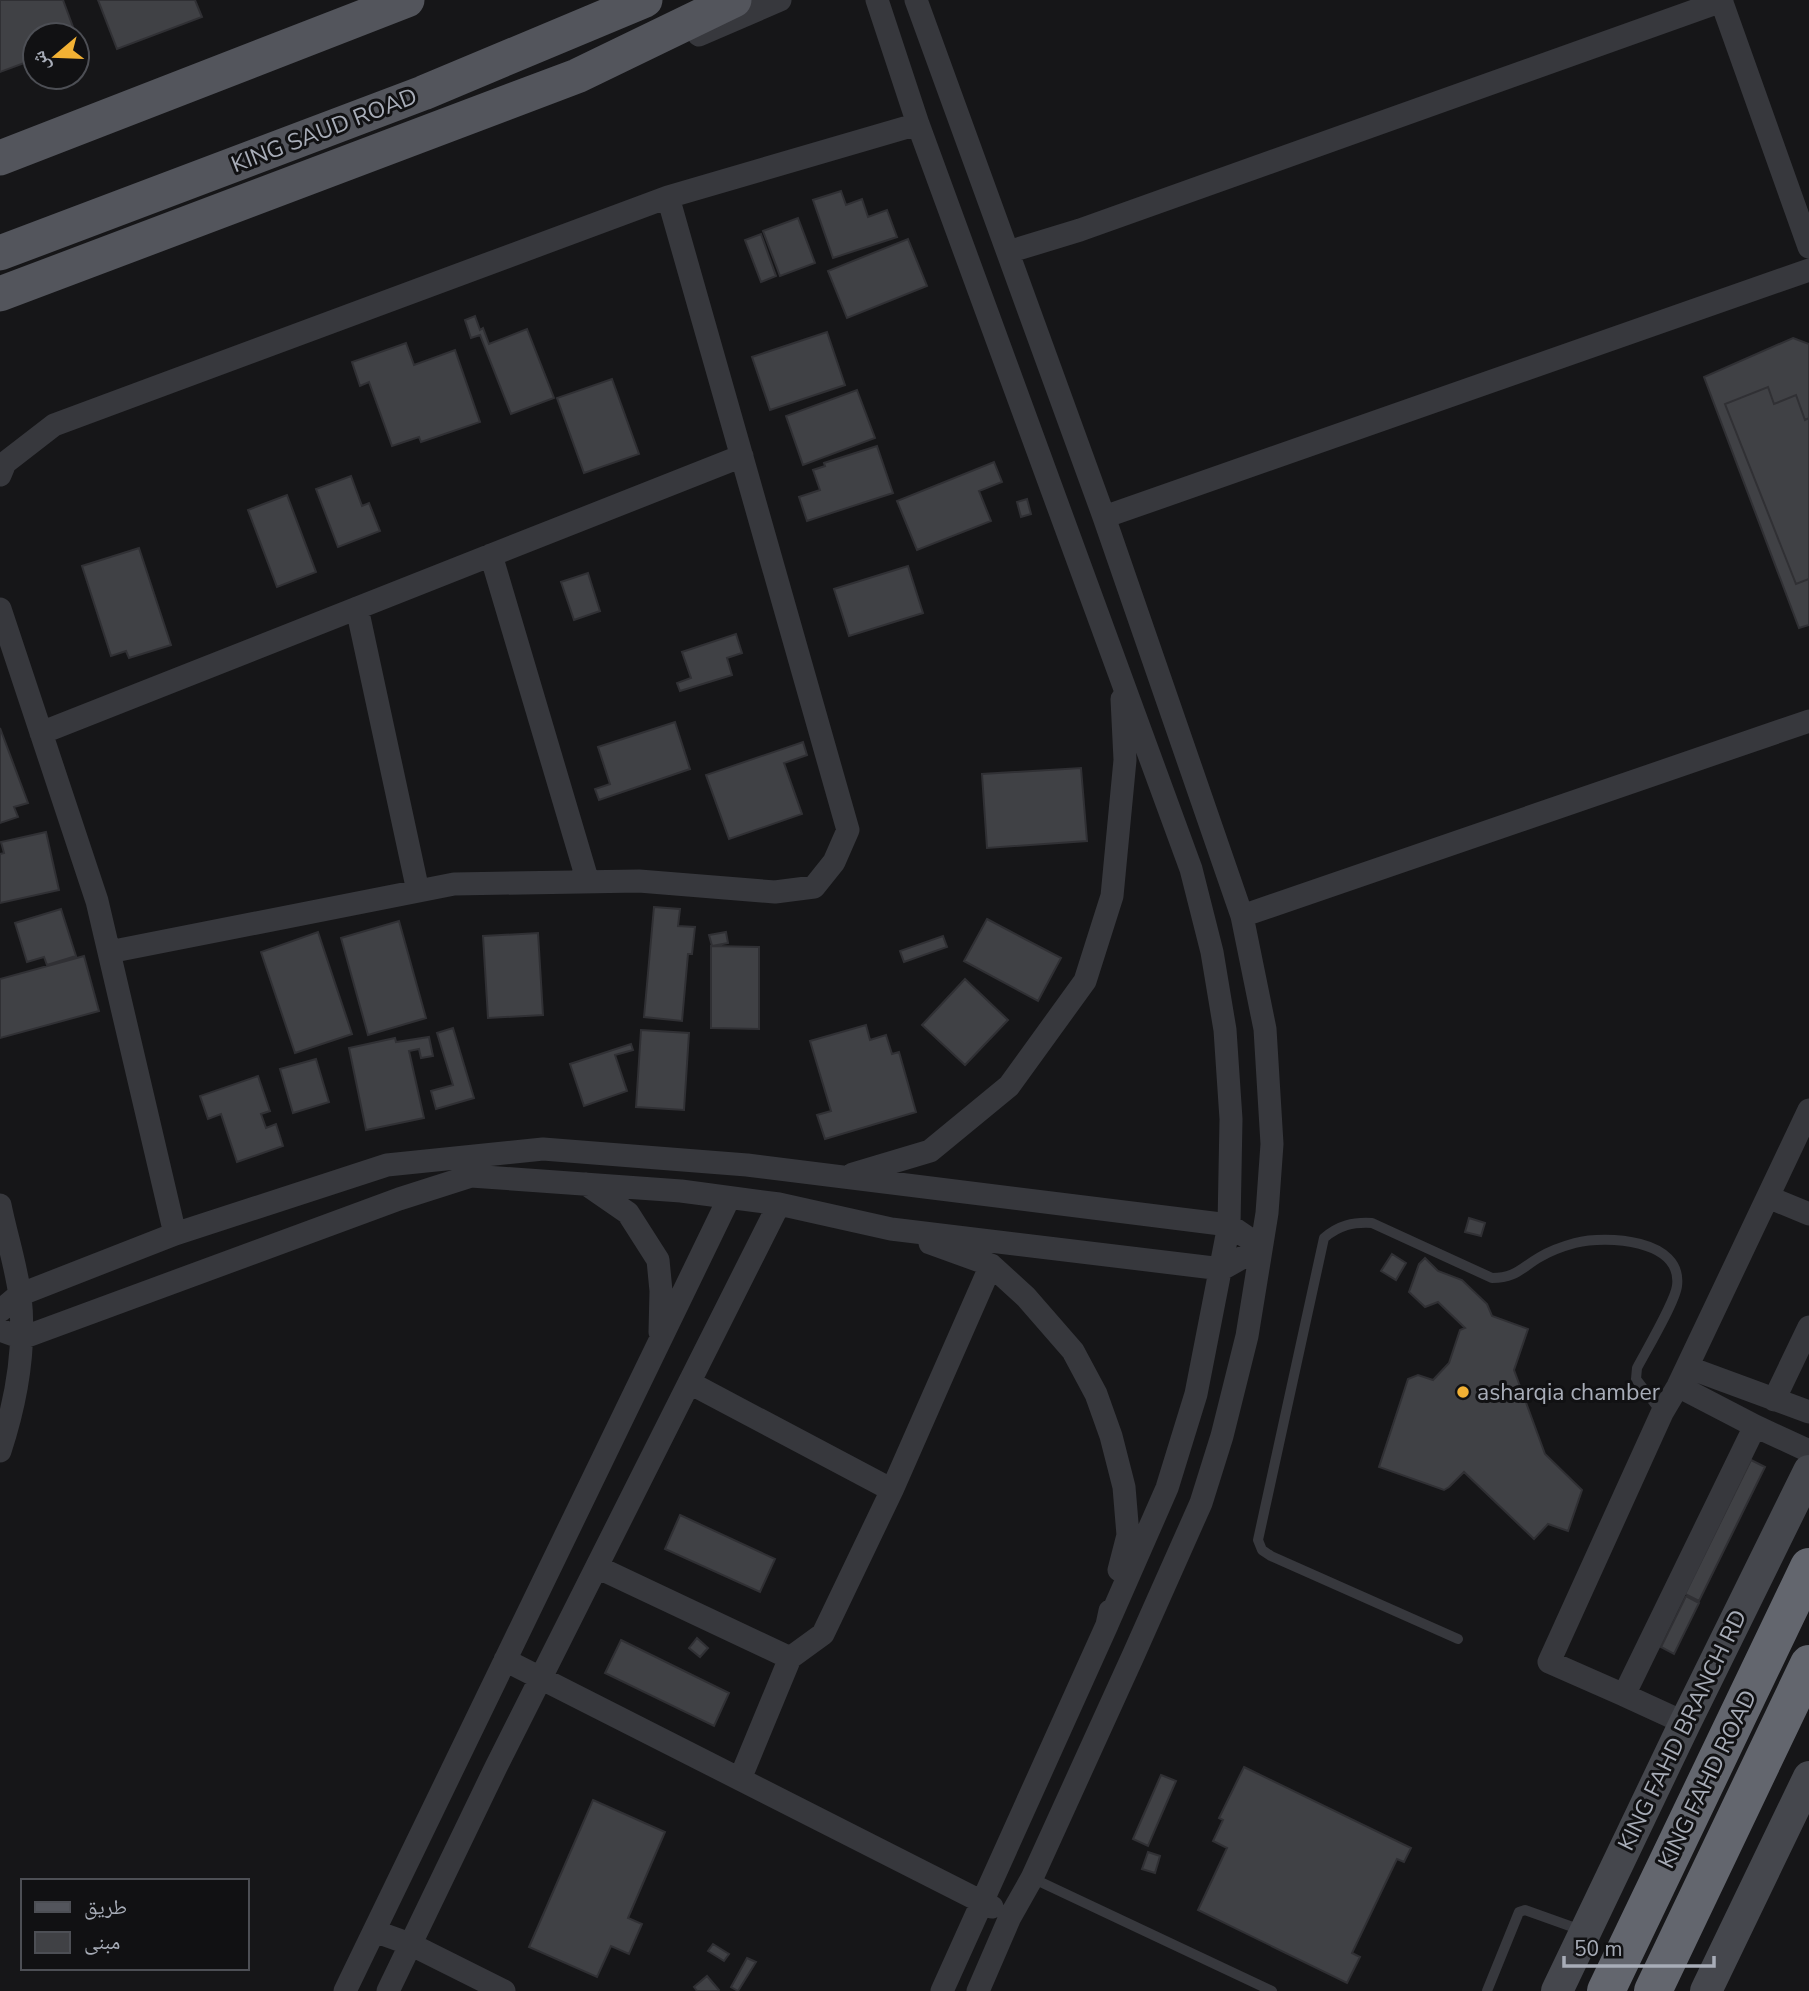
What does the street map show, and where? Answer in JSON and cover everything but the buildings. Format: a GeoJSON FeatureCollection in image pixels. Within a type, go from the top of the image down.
{"type":"FeatureCollection","features":[{"type":"Feature","properties":{"kind":"highway","name":"KING FAHD ROAD"},"geometry":{"type":"LineString","coordinates":[[1606,1991],[1809,1567]]}},
{"type":"Feature","properties":{"kind":"highway","name":"KING FAHD ROAD"},"geometry":{"type":"LineString","coordinates":[[1653,1991],[1809,1664]]}},
{"type":"Feature","properties":{"kind":"main road"},"geometry":{"type":"LineString","coordinates":[[0,158],[367,7],[407,0]]}},
{"type":"Feature","properties":{"kind":"main road","name":"KING SAUD ROAD"},"geometry":{"type":"LineString","coordinates":[[0,253],[423,93],[646,0]]}},
{"type":"Feature","properties":{"kind":"main road"},"geometry":{"type":"LineString","coordinates":[[0,294],[577,76],[734,0]]}},
{"type":"Feature","properties":{"kind":"main road","name":"KING FAHD BRANCH RD"},"geometry":{"type":"LineString","coordinates":[[1557,1991],[1809,1471]]}},
{"type":"Feature","properties":{"kind":"main road"},"geometry":{"type":"LineString","coordinates":[[1706,1991],[1805,1797]]}},
{"type":"Feature","properties":{"kind":"street"},"geometry":{"type":"LineString","coordinates":[[577,76],[664,49],[780,0]]}},
{"type":"Feature","properties":{"kind":"street"},"geometry":{"type":"LineString","coordinates":[[863,0],[890,42]]}},
{"type":"Feature","properties":{"kind":"street"},"geometry":{"type":"LineString","coordinates":[[877,0],[918,124],[1191,869],[1212,952],[1225,1030],[1231,1119],[1229,1225],[1222,1269],[1196,1394],[1167,1488],[942,1991]]}},
{"type":"Feature","properties":{"kind":"street"},"geometry":{"type":"LineString","coordinates":[[918,0],[1104,517],[1242,916],[1265,1029],[1272,1144],[1267,1213],[1247,1336],[1222,1436],[1201,1503],[1032,1878],[1010,1917],[978,1991]]}},
{"type":"Feature","properties":{"kind":"street"},"geometry":{"type":"LineString","coordinates":[[1009,252],[1080,230],[1722,0],[1809,247]]}},
{"type":"Feature","properties":{"kind":"street"},"geometry":{"type":"LineString","coordinates":[[0,474],[5,463],[54,425],[668,197],[918,124]]}},
{"type":"Feature","properties":{"kind":"street"},"geometry":{"type":"LineString","coordinates":[[109,952],[454,884],[639,881],[775,892],[814,887],[834,862],[848,830],[668,197]]}},
{"type":"Feature","properties":{"kind":"street"},"geometry":{"type":"LineString","coordinates":[[1104,517],[1809,270]]}},
{"type":"Feature","properties":{"kind":"street"},"geometry":{"type":"LineString","coordinates":[[41,733],[742,456]]}},
{"type":"Feature","properties":{"kind":"street"},"geometry":{"type":"LineString","coordinates":[[491,555],[588,882]]}},
{"type":"Feature","properties":{"kind":"street"},"geometry":{"type":"LineString","coordinates":[[357,608],[418,891]]}},
{"type":"Feature","properties":{"kind":"street"},"geometry":{"type":"LineString","coordinates":[[0,609],[97,901],[175,1234]]}},
{"type":"Feature","properties":{"kind":"street"},"geometry":{"type":"LineString","coordinates":[[843,1177],[930,1151],[1009,1086],[1085,981],[1112,896],[1125,760],[1121,675]]}},
{"type":"Feature","properties":{"kind":"street"},"geometry":{"type":"LineString","coordinates":[[1242,916],[1809,721]]}},
{"type":"Feature","properties":{"kind":"street"},"geometry":{"type":"LineString","coordinates":[[1685,1723],[1549,1662],[1662,1413],[1683,1376],[1809,1110]]}},
{"type":"Feature","properties":{"kind":"street"},"geometry":{"type":"LineString","coordinates":[[0,1311],[19,1296],[175,1234],[387,1165],[543,1149],[747,1165],[1229,1225],[1261,1247]]}},
{"type":"Feature","properties":{"kind":"street"},"geometry":{"type":"LineString","coordinates":[[0,1330],[22,1338],[398,1199],[471,1176],[681,1191],[779,1205],[891,1229],[1222,1269],[1261,1247]]}},
{"type":"Feature","properties":{"kind":"street"},"geometry":{"type":"LineString","coordinates":[[586,1184],[628,1213],[658,1260],[661,1291],[660,1340]]}},
{"type":"Feature","properties":{"kind":"street"},"geometry":{"type":"LineString","coordinates":[[1768,1197],[1809,1214]]}},
{"type":"Feature","properties":{"kind":"street"},"geometry":{"type":"LineString","coordinates":[[345,1991],[357,1980],[374,1931],[729,1198]]}},
{"type":"Feature","properties":{"kind":"street"},"geometry":{"type":"LineString","coordinates":[[0,1205],[19,1296],[22,1338],[17,1389],[0,1451]]}},
{"type":"Feature","properties":{"kind":"street"},"geometry":{"type":"LineString","coordinates":[[388,1991],[779,1205]]}},
{"type":"Feature","properties":{"kind":"street"},"geometry":{"type":"LineString","coordinates":[[891,1229],[991,1265],[1026,1297],[1073,1351],[1096,1394],[1111,1436],[1124,1487],[1128,1535],[1107,1625]]}},
{"type":"Feature","properties":{"kind":"street"},"geometry":{"type":"LineString","coordinates":[[740,1779],[790,1658],[823,1634],[892,1490],[991,1265]]}},
{"type":"Feature","properties":{"kind":"street"},"geometry":{"type":"LineString","coordinates":[[1774,1401],[1809,1326]]}},
{"type":"Feature","properties":{"kind":"street"},"geometry":{"type":"LineString","coordinates":[[1683,1376],[1809,1412]]}},
{"type":"Feature","properties":{"kind":"street"},"geometry":{"type":"LineString","coordinates":[[1683,1376],[1755,1426],[1809,1451]]}},
{"type":"Feature","properties":{"kind":"street"},"geometry":{"type":"LineString","coordinates":[[690,1383],[892,1490]]}},
{"type":"Feature","properties":{"kind":"street"},"geometry":{"type":"LineString","coordinates":[[1624,1695],[1755,1426]]}},
{"type":"Feature","properties":{"kind":"street"},"geometry":{"type":"LineString","coordinates":[[597,1567],[790,1658]]}},
{"type":"Feature","properties":{"kind":"street"},"geometry":{"type":"LineString","coordinates":[[505,1660],[1010,1917]]}},
{"type":"Feature","properties":{"kind":"street"},"geometry":{"type":"LineString","coordinates":[[374,1931],[410,1944],[505,1991]]}},
{"type":"Feature","properties":{"kind":"lane"},"geometry":{"type":"LineString","coordinates":[[1458,1639],[1272,1556],[1262,1550],[1258,1540],[1324,1238],[1335,1229],[1355,1222],[1372,1223],[1492,1278],[1507,1278],[1540,1257],[1574,1243],[1609,1238],[1652,1247],[1668,1259],[1678,1273],[1677,1290],[1637,1368],[1636,1379],[1662,1413]]}},
{"type":"Feature","properties":{"kind":"lane"},"geometry":{"type":"LineString","coordinates":[[1032,1878],[1272,1991]]}},
{"type":"Feature","properties":{"kind":"lane"},"geometry":{"type":"LineString","coordinates":[[1488,1991],[1520,1912],[1525,1910],[1586,1932]]}},
{"type":"Feature","properties":{"kind":"place","name":"asharqia chamber"},"geometry":{"type":"Point","coordinates":[1463,1392]}}]}
